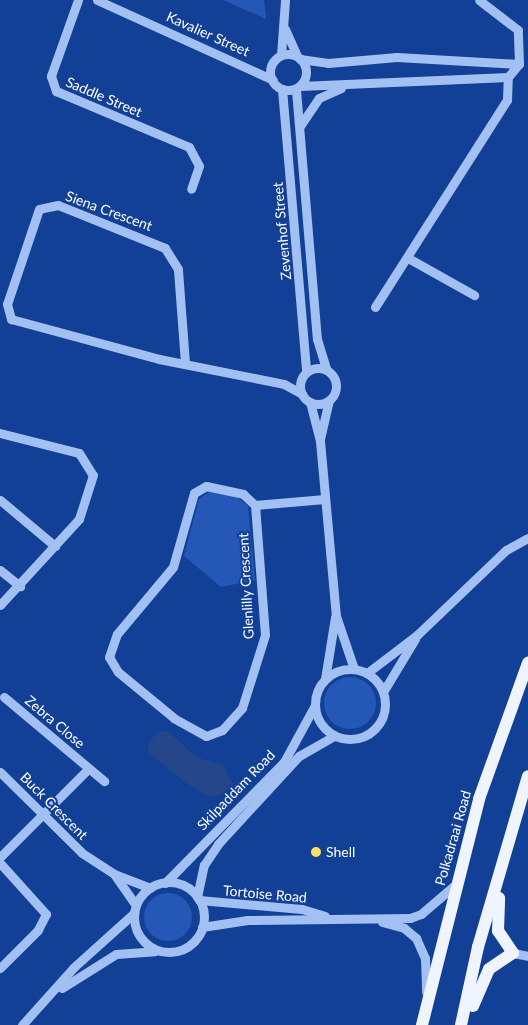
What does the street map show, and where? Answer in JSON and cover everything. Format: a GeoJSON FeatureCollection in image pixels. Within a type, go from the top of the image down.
{"type":"FeatureCollection","features":[{"type":"Feature","properties":{"kind":"main road","name":"Polkadraai Road"},"geometry":{"type":"LineString","coordinates":[[422,1025],[455,885],[487,776],[528,664]]}},
{"type":"Feature","properties":{"kind":"main road"},"geometry":{"type":"LineString","coordinates":[[461,1025],[515,812],[528,776]]}},
{"type":"Feature","properties":{"kind":"main road"},"geometry":{"type":"LineString","coordinates":[[468,1025],[482,980],[495,962],[513,953],[498,931],[496,916],[515,812]]}},
{"type":"Feature","properties":{"kind":"street","name":"Saddle Street"},"geometry":{"type":"LineString","coordinates":[[78,0],[52,70],[56,91],[189,147],[199,166],[192,189]]}},
{"type":"Feature","properties":{"kind":"street","name":"Kavalier Street"},"geometry":{"type":"LineString","coordinates":[[97,0],[253,68],[273,80]]}},
{"type":"Feature","properties":{"kind":"street"},"geometry":{"type":"LineString","coordinates":[[285,0],[285,28],[281,55],[272,64],[273,80],[282,89],[342,88],[508,78]]}},
{"type":"Feature","properties":{"kind":"street"},"geometry":{"type":"LineString","coordinates":[[374,307],[408,258],[507,100],[508,78],[519,64],[521,39],[516,26],[480,0]]}},
{"type":"Feature","properties":{"kind":"street"},"geometry":{"type":"LineString","coordinates":[[285,28],[305,72],[298,88]]}},
{"type":"Feature","properties":{"kind":"street"},"geometry":{"type":"LineString","coordinates":[[281,55],[298,56],[328,64],[397,57],[519,64]]}},
{"type":"Feature","properties":{"kind":"street","name":"Kavalier Street"},"geometry":{"type":"LineString","coordinates":[[253,68],[272,64]]}},
{"type":"Feature","properties":{"kind":"street","name":"Zevenhof Street"},"geometry":{"type":"LineString","coordinates":[[298,88],[299,130],[317,339],[326,369],[336,386],[328,401],[320,442]]}},
{"type":"Feature","properties":{"kind":"street"},"geometry":{"type":"LineString","coordinates":[[299,130],[309,107],[342,88]]}},
{"type":"Feature","properties":{"kind":"street","name":"Zevenhof Street"},"geometry":{"type":"LineString","coordinates":[[282,89],[304,374],[302,394]]}},
{"type":"Feature","properties":{"kind":"street","name":"Siena Crescent"},"geometry":{"type":"LineString","coordinates":[[184,363],[178,270],[165,248],[58,205],[39,208],[7,304],[12,318],[184,363],[284,384],[302,394]]}},
{"type":"Feature","properties":{"kind":"street"},"geometry":{"type":"LineString","coordinates":[[408,258],[474,295]]}},
{"type":"Feature","properties":{"kind":"street"},"geometry":{"type":"LineString","coordinates":[[284,384],[304,374],[326,369]]}},
{"type":"Feature","properties":{"kind":"street"},"geometry":{"type":"LineString","coordinates":[[302,394],[310,402],[328,401]]}},
{"type":"Feature","properties":{"kind":"street","name":"Zevenhof Street"},"geometry":{"type":"LineString","coordinates":[[310,402],[320,442],[336,616],[354,669]]}},
{"type":"Feature","properties":{"kind":"street"},"geometry":{"type":"LineString","coordinates":[[0,433],[79,453],[91,465],[93,475],[84,510],[20,586],[1,603]]}},
{"type":"Feature","properties":{"kind":"street","name":"Glenlilly Crescent"},"geometry":{"type":"LineString","coordinates":[[206,486],[233,491],[255,505],[264,610],[261,656],[242,708],[222,730],[201,736],[118,672],[109,657],[110,644],[173,567],[197,490],[206,486]]}},
{"type":"Feature","properties":{"kind":"street"},"geometry":{"type":"LineString","coordinates":[[255,505],[325,499]]}},
{"type":"Feature","properties":{"kind":"street"},"geometry":{"type":"LineString","coordinates":[[0,500],[55,546]]}},
{"type":"Feature","properties":{"kind":"street"},"geometry":{"type":"LineString","coordinates":[[368,673],[417,635],[500,555],[528,538]]}},
{"type":"Feature","properties":{"kind":"street"},"geometry":{"type":"LineString","coordinates":[[0,570],[20,586]]}},
{"type":"Feature","properties":{"kind":"street","name":"Zevenhof Street"},"geometry":{"type":"LineString","coordinates":[[325,679],[336,616]]}},
{"type":"Feature","properties":{"kind":"street"},"geometry":{"type":"LineString","coordinates":[[383,692],[368,673],[354,669],[325,679],[314,707],[320,724],[334,736],[352,740],[375,728],[384,711],[383,692],[417,635]]}},
{"type":"Feature","properties":{"kind":"street","name":"Zebra Close"},"geometry":{"type":"LineString","coordinates":[[4,697],[104,781]]}},
{"type":"Feature","properties":{"kind":"street","name":"Skilpaddam Road"},"geometry":{"type":"LineString","coordinates":[[165,882],[284,762],[314,707]]}},
{"type":"Feature","properties":{"kind":"street","name":"Skilpaddam Road"},"geometry":{"type":"LineString","coordinates":[[198,898],[204,865],[218,844],[299,756],[334,736]]}},
{"type":"Feature","properties":{"kind":"street","name":"Zebra Close"},"geometry":{"type":"LineString","coordinates":[[0,857],[88,769]]}},
{"type":"Feature","properties":{"kind":"street","name":"Buck Crescent"},"geometry":{"type":"LineString","coordinates":[[0,772],[82,853],[114,874]]}},
{"type":"Feature","properties":{"kind":"street"},"geometry":{"type":"LineString","coordinates":[[0,863],[46,914],[38,930],[0,968]]}},
{"type":"Feature","properties":{"kind":"street"},"geometry":{"type":"LineString","coordinates":[[114,874],[150,888]]}},
{"type":"Feature","properties":{"kind":"street"},"geometry":{"type":"LineString","coordinates":[[114,874],[135,909],[142,940],[158,951]]}},
{"type":"Feature","properties":{"kind":"street"},"geometry":{"type":"LineString","coordinates":[[22,1025],[52,996],[99,960],[129,950],[158,951],[185,948],[202,927],[198,898],[188,888],[165,882],[150,888],[135,909],[74,967],[52,996]]}},
{"type":"Feature","properties":{"kind":"street","name":"Tortoise Road"},"geometry":{"type":"LineString","coordinates":[[373,920],[421,914],[455,885]]}},
{"type":"Feature","properties":{"kind":"street","name":"Tortoise Road"},"geometry":{"type":"LineString","coordinates":[[198,898],[302,909],[328,917]]}},
{"type":"Feature","properties":{"kind":"street","name":"Tortoise Road"},"geometry":{"type":"LineString","coordinates":[[202,927],[328,917],[373,920],[404,928],[416,938],[425,958],[426,1005]]}},
{"type":"Feature","properties":{"kind":"street"},"geometry":{"type":"LineString","coordinates":[[513,953],[528,956]]}},
{"type":"Feature","properties":{"kind":"shaded area"},"geometry":{"type":"Polygon","coordinates":[[[223,0],[264,0],[266,19],[223,0]]]}},
{"type":"Feature","properties":{"kind":"shaded area"},"geometry":{"type":"Polygon","coordinates":[[[210,491],[237,497],[248,506],[255,580],[221,587],[184,556],[199,499],[210,491]]]}},
{"type":"Feature","properties":{"kind":"shaded area"},"geometry":{"type":"Polygon","coordinates":[[[350,677],[360,679],[368,685],[374,693],[376,703],[374,713],[368,721],[360,727],[350,729],[340,727],[332,721],[326,713],[324,703],[326,693],[332,685],[340,679],[350,677]]]}},
{"type":"Feature","properties":{"kind":"shaded area"},"geometry":{"type":"Polygon","coordinates":[[[167,731],[198,758],[223,765],[233,784],[220,795],[207,796],[185,782],[148,752],[149,743],[158,732],[167,731]]]}},
{"type":"Feature","properties":{"kind":"shaded area"},"geometry":{"type":"Polygon","coordinates":[[[163,893],[173,893],[182,897],[188,903],[191,908],[191,926],[182,937],[173,941],[163,941],[154,937],[148,931],[144,922],[144,912],[148,903],[154,897],[163,893]]]}},
{"type":"Feature","properties":{"kind":"place","name":"Shell"},"geometry":{"type":"Point","coordinates":[316,852]}}]}
